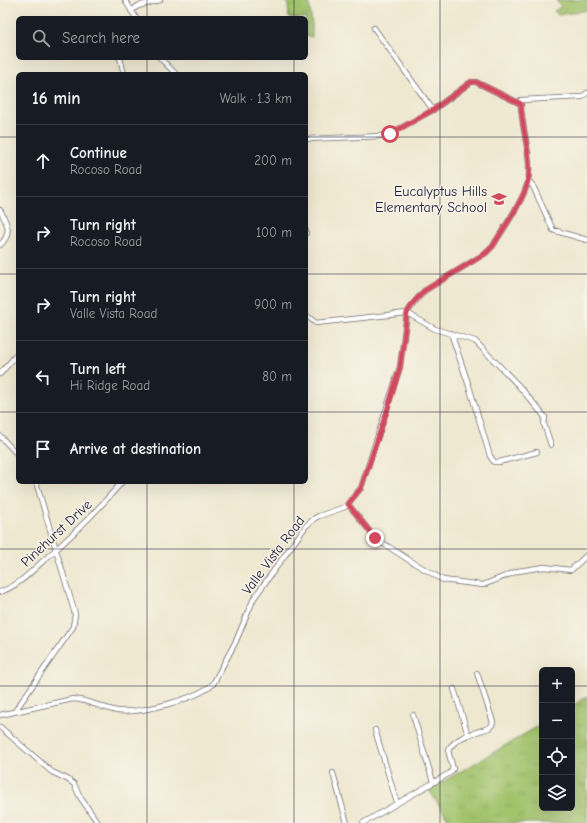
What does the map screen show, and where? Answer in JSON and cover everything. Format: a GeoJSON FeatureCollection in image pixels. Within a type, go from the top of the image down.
{"type":"FeatureCollection","features":[{"type":"Feature","properties":{"kind":"street"},"geometry":{"type":"LineString","coordinates":[[125,0],[135,16]]}},
{"type":"Feature","properties":{"kind":"street"},"geometry":{"type":"LineString","coordinates":[[131,11],[138,6],[160,0]]}},
{"type":"Feature","properties":{"kind":"street"},"geometry":{"type":"LineString","coordinates":[[374,28],[433,110]]}},
{"type":"Feature","properties":{"kind":"street"},"geometry":{"type":"LineString","coordinates":[[120,60],[124,72]]}},
{"type":"Feature","properties":{"kind":"street"},"geometry":{"type":"LineString","coordinates":[[162,60],[174,72]]}},
{"type":"Feature","properties":{"kind":"street"},"geometry":{"type":"LineString","coordinates":[[308,139],[383,136],[400,129],[433,110],[471,82],[476,82],[521,104],[521,100],[582,97],[587,93]]}},
{"type":"Feature","properties":{"kind":"street","name":"Valle Vista Road"},"geometry":{"type":"LineString","coordinates":[[0,714],[73,699],[84,700],[117,711],[136,711],[181,700],[208,689],[213,684],[227,659],[254,598],[306,526],[319,516],[342,509],[361,488],[400,367],[407,313],[424,291],[486,253],[493,246],[523,194],[528,180],[529,165],[521,104]]}},
{"type":"Feature","properties":{"kind":"street"},"geometry":{"type":"LineString","coordinates":[[528,180],[533,186],[553,230],[587,240]]}},
{"type":"Feature","properties":{"kind":"street"},"geometry":{"type":"LineString","coordinates":[[0,210],[6,221],[8,230],[6,238],[0,245]]}},
{"type":"Feature","properties":{"kind":"street"},"geometry":{"type":"LineString","coordinates":[[308,316],[316,322],[407,313],[435,329],[475,341],[518,385],[545,417],[544,424],[550,445]]}},
{"type":"Feature","properties":{"kind":"street"},"geometry":{"type":"LineString","coordinates":[[451,333],[490,456],[494,462],[537,452]]}},
{"type":"Feature","properties":{"kind":"street"},"geometry":{"type":"LineString","coordinates":[[0,374],[16,355]]}},
{"type":"Feature","properties":{"kind":"street"},"geometry":{"type":"LineString","coordinates":[[0,436],[16,453]]}},
{"type":"Feature","properties":{"kind":"street"},"geometry":{"type":"LineString","coordinates":[[15,711],[63,644],[73,627],[75,620],[75,614],[37,484]]}},
{"type":"Feature","properties":{"kind":"street","name":"Pinehurst Drive"},"geometry":{"type":"LineString","coordinates":[[0,592],[8,590],[22,581],[87,521],[120,484]]}},
{"type":"Feature","properties":{"kind":"street"},"geometry":{"type":"LineString","coordinates":[[348,504],[375,538],[444,580],[483,585],[518,571],[544,567],[571,570],[587,554]]}},
{"type":"Feature","properties":{"kind":"street"},"geometry":{"type":"LineString","coordinates":[[363,823],[450,773],[453,769],[448,750],[451,745],[460,738],[490,728],[493,724],[477,673]]}},
{"type":"Feature","properties":{"kind":"street"},"geometry":{"type":"LineString","coordinates":[[454,689],[468,735]]}},
{"type":"Feature","properties":{"kind":"street"},"geometry":{"type":"LineString","coordinates":[[413,715],[433,782]]}},
{"type":"Feature","properties":{"kind":"street"},"geometry":{"type":"LineString","coordinates":[[0,727],[52,772],[74,784],[80,797],[98,823]]}},
{"type":"Feature","properties":{"kind":"street"},"geometry":{"type":"LineString","coordinates":[[375,730],[397,803]]}},
{"type":"Feature","properties":{"kind":"street"},"geometry":{"type":"LineString","coordinates":[[333,774],[347,823]]}},
{"type":"Feature","properties":{"kind":"green space"},"geometry":{"type":"Polygon","coordinates":[[[286,0],[313,0],[309,3],[312,37],[308,36],[308,16],[289,16],[288,4],[286,0]]]}},
{"type":"Feature","properties":{"kind":"green space"},"geometry":{"type":"Polygon","coordinates":[[[556,0],[587,0],[587,10],[558,15],[554,11],[561,7],[556,0]]]}},
{"type":"Feature","properties":{"kind":"green space"},"geometry":{"type":"Polygon","coordinates":[[[587,697],[587,823],[451,823],[429,790],[539,726],[539,811],[575,811],[575,704],[587,697]]]}},
{"type":"Feature","properties":{"kind":"place","name":"Eucalyptus Hills Elementary School"},"geometry":{"type":"Point","coordinates":[499,199]}},
{"type":"Feature","properties":{"kind":"route"},"geometry":{"type":"LineString","coordinates":[[375,538],[348,504],[361,488],[366,478],[387,411],[400,367],[407,313],[424,291],[476,261],[493,246],[523,194],[528,180],[529,165],[521,104],[476,82],[471,82],[433,110],[390,134]]}}]}
